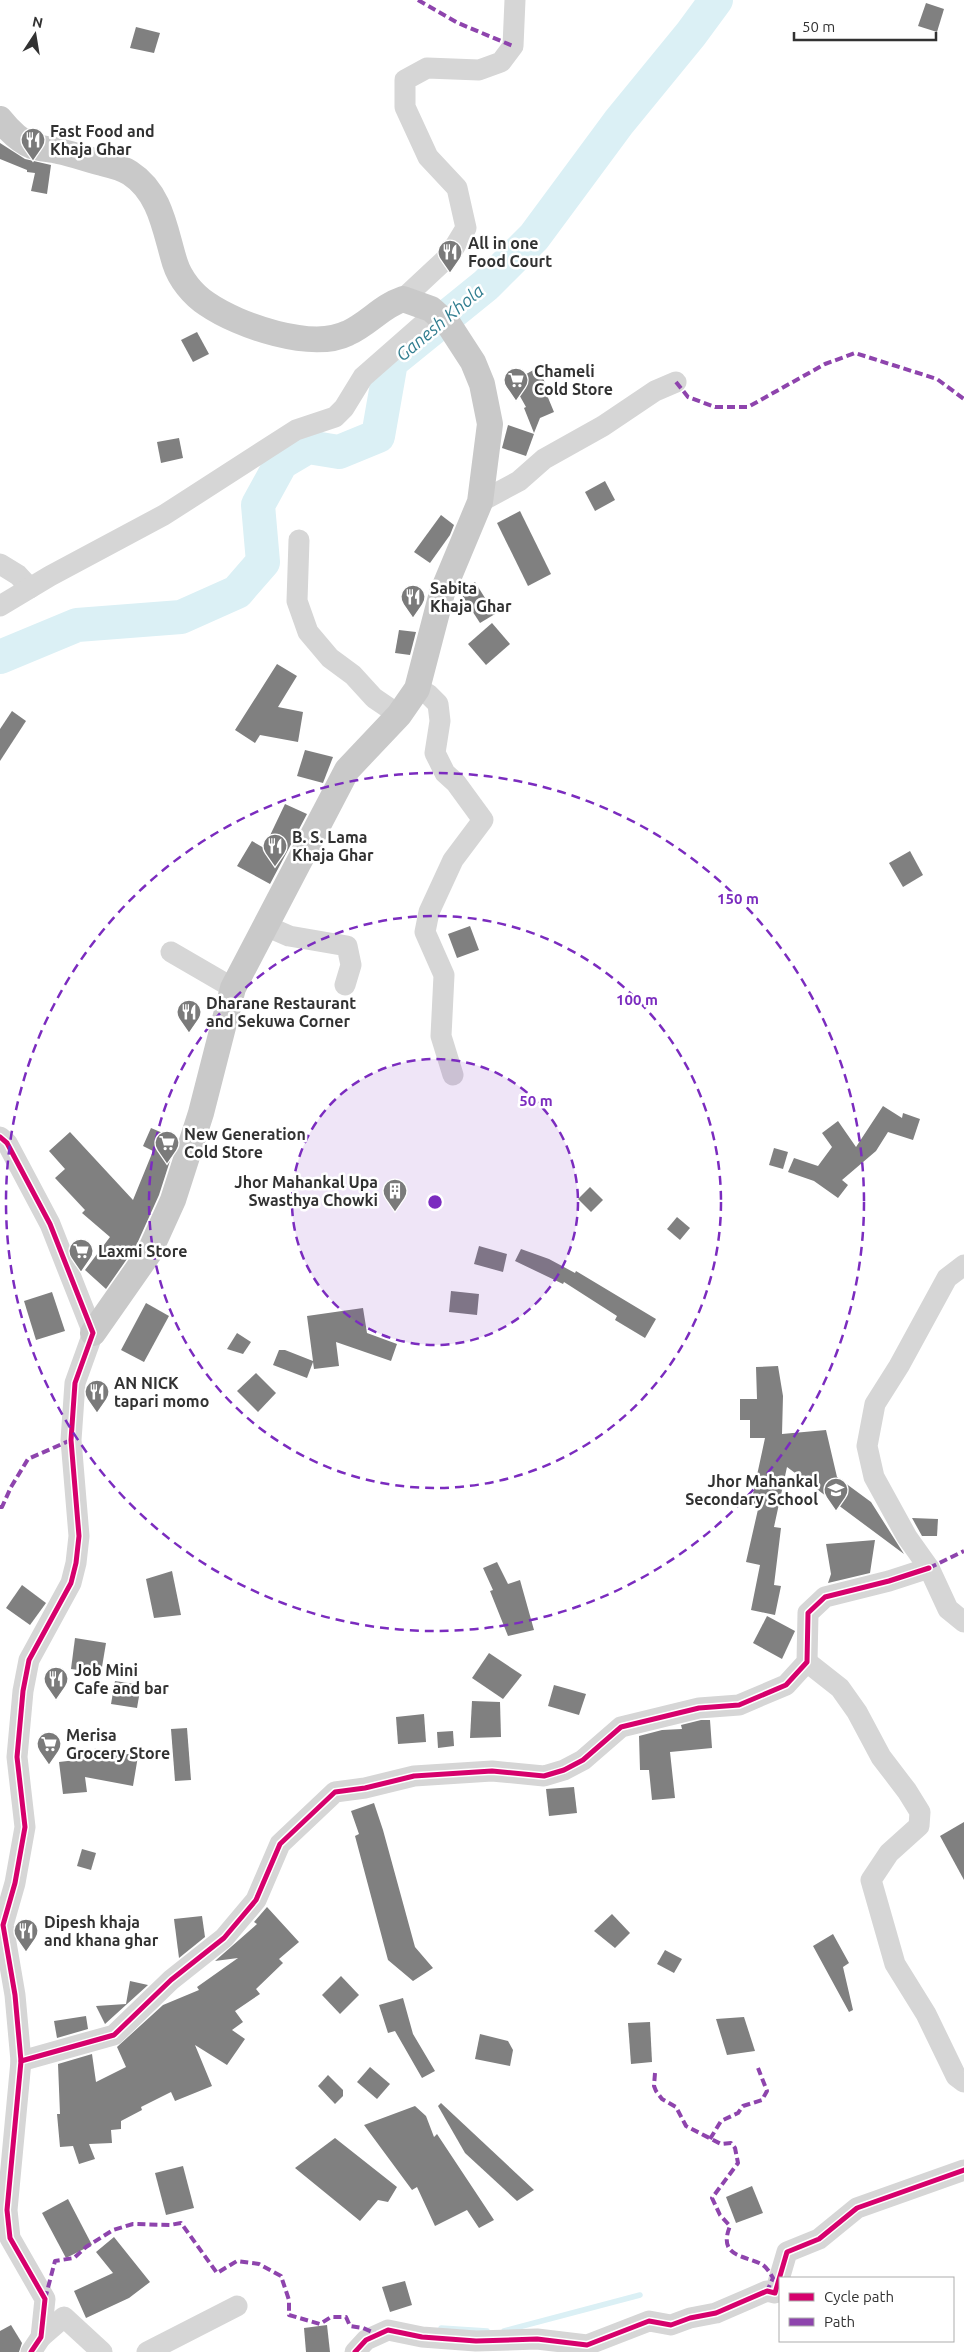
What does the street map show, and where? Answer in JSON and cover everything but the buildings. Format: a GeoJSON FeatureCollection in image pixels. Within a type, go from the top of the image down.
{"type":"FeatureCollection","features":[{"type":"Feature","properties":{"kind":"main road"},"geometry":{"type":"LineString","coordinates":[[0,119],[15,135],[32,146],[60,151],[119,168],[132,174],[161,210],[176,265],[184,280],[196,296],[228,315],[269,332],[324,338],[348,334],[392,302],[403,299],[443,318],[473,362],[486,399],[490,424],[480,502],[442,593],[417,689],[399,715],[347,770],[233,988],[201,1113],[173,1200],[149,1253],[93,1333]]}},
{"type":"Feature","properties":{"kind":"street"},"geometry":{"type":"LineString","coordinates":[[403,299],[449,256],[466,228],[458,188],[428,157],[405,107],[405,80],[427,68],[479,70],[502,62],[513,46],[515,0]]}},
{"type":"Feature","properties":{"kind":"street"},"geometry":{"type":"LineString","coordinates":[[0,606],[164,515],[296,430],[335,417],[344,408],[363,376],[443,318]]}},
{"type":"Feature","properties":{"kind":"street"},"geometry":{"type":"LineString","coordinates":[[480,502],[519,481],[544,458],[602,426],[656,391],[676,382]]}},
{"type":"Feature","properties":{"kind":"street"},"geometry":{"type":"LineString","coordinates":[[299,540],[297,601],[308,632],[330,658],[354,674],[374,698],[399,715]]}},
{"type":"Feature","properties":{"kind":"street"},"geometry":{"type":"LineString","coordinates":[[0,564],[18,576],[30,588]]}},
{"type":"Feature","properties":{"kind":"street"},"geometry":{"type":"LineString","coordinates":[[417,689],[428,694],[438,704],[440,721],[435,754],[438,760],[445,773],[456,782],[483,820],[449,867],[429,912],[425,932],[444,975],[441,1036],[454,1076]]}},
{"type":"Feature","properties":{"kind":"street"},"geometry":{"type":"LineString","coordinates":[[266,926],[289,936],[347,946],[351,965],[346,985]]}},
{"type":"Feature","properties":{"kind":"street"},"geometry":{"type":"LineString","coordinates":[[171,952],[233,988]]}},
{"type":"Feature","properties":{"kind":"street"},"geometry":{"type":"LineString","coordinates":[[0,1137],[7,1144],[50,1224],[93,1333],[75,1383],[70,1440],[79,1536],[76,1562],[71,1583],[29,1660],[23,1691],[17,1756],[26,1827],[4,1926],[8,1994],[21,2061],[6,2143],[11,2182],[7,2210],[10,2238],[45,2299],[36,2344]]}},
{"type":"Feature","properties":{"kind":"street"},"geometry":{"type":"LineString","coordinates":[[964,1265],[947,1278],[899,1366],[874,1404],[867,1446],[874,1477],[907,1537],[929,1568],[948,1609],[964,1622]]}},
{"type":"Feature","properties":{"kind":"street"},"geometry":{"type":"LineString","coordinates":[[21,2061],[114,2035],[171,1980],[224,1938],[256,1900],[280,1844],[334,1792],[365,1788],[414,1776],[492,1772],[544,1776],[564,1770],[583,1760],[621,1726],[699,1708],[739,1705],[786,1685],[807,1662],[808,1612],[825,1597],[889,1581],[929,1568]]}},
{"type":"Feature","properties":{"kind":"street"},"geometry":{"type":"LineString","coordinates":[[807,1662],[840,1688],[858,1712],[880,1757],[907,1791],[920,1812],[919,1826],[890,1853],[871,1880],[895,1964],[926,2014],[956,2076],[964,2082]]}},
{"type":"Feature","properties":{"kind":"street"},"geometry":{"type":"LineString","coordinates":[[780,2277],[787,2252],[819,2240],[856,2208],[964,2170]]}},
{"type":"Feature","properties":{"kind":"street"},"geometry":{"type":"LineString","coordinates":[[355,2352],[366,2340],[388,2330],[422,2337],[476,2341],[538,2339],[587,2345],[649,2321],[671,2325],[690,2318],[716,2313],[767,2291],[775,2293],[779,2279]]}},
{"type":"Feature","properties":{"kind":"street"},"geometry":{"type":"LineString","coordinates":[[147,2352],[237,2306]]}},
{"type":"Feature","properties":{"kind":"street"},"geometry":{"type":"LineString","coordinates":[[36,2344],[64,2317],[102,2352]]}},
{"type":"Feature","properties":{"kind":"waterway","name":"Ganesh Khola"},"geometry":{"type":"LineString","coordinates":[[0,657],[77,625],[181,617],[237,592],[263,562],[258,505],[281,463],[308,447],[339,452],[378,436],[391,362],[486,285],[534,237],[619,122],[691,34],[716,0]]}},
{"type":"Feature","properties":{"kind":"waterway"},"geometry":{"type":"LineString","coordinates":[[504,2331],[640,2295]]}},
{"type":"Feature","properties":{"kind":"waterway"},"geometry":{"type":"LineString","coordinates":[[441,2328],[487,2331]]}},
{"type":"Feature","properties":{"kind":"marked path"},"geometry":{"type":"LineString","coordinates":[[418,0],[458,23],[513,46]]}},
{"type":"Feature","properties":{"kind":"marked path"},"geometry":{"type":"LineString","coordinates":[[676,382],[688,397],[715,407],[748,407],[825,364],[855,353],[937,379],[964,399]]}},
{"type":"Feature","properties":{"kind":"marked path"},"geometry":{"type":"LineString","coordinates":[[0,1507],[2,1507],[11,1487],[28,1459],[71,1440]]}},
{"type":"Feature","properties":{"kind":"marked path"},"geometry":{"type":"LineString","coordinates":[[929,1568],[964,1551]]}},
{"type":"Feature","properties":{"kind":"marked path"},"geometry":{"type":"LineString","coordinates":[[710,2139],[721,2121],[738,2113],[743,2106],[762,2100],[767,2091],[758,2068]]}},
{"type":"Feature","properties":{"kind":"marked path"},"geometry":{"type":"LineString","coordinates":[[655,2073],[654,2086],[656,2091],[662,2099],[676,2107],[686,2126],[721,2144],[731,2143],[735,2148],[738,2163],[712,2198],[720,2215],[730,2226],[727,2236],[727,2244],[730,2250],[735,2254],[763,2265],[773,2278],[767,2291]]}},
{"type":"Feature","properties":{"kind":"marked path"},"geometry":{"type":"LineString","coordinates":[[45,2299],[55,2261],[74,2258],[86,2247],[113,2230],[133,2224],[170,2225],[181,2223],[217,2273],[237,2261],[259,2264],[281,2276],[289,2300],[289,2315],[320,2324],[331,2317],[346,2317],[350,2326],[363,2328],[377,2334]]}},
{"type":"Feature","properties":{"kind":"cycle path"},"geometry":{"type":"LineString","coordinates":[[0,1137],[7,1143],[50,1224],[93,1333],[75,1383],[71,1440],[79,1536],[76,1563],[71,1583],[29,1660],[23,1691],[17,1757],[25,1827],[15,1883],[3,1925],[15,1995],[21,2061],[7,2210],[10,2238],[45,2299],[41,2337],[31,2352]]}},
{"type":"Feature","properties":{"kind":"cycle path"},"geometry":{"type":"LineString","coordinates":[[21,2061],[114,2035],[171,1980],[224,1938],[256,1900],[280,1844],[335,1792],[365,1788],[414,1776],[492,1771],[544,1776],[564,1770],[583,1760],[621,1727],[699,1708],[739,1705],[786,1685],[807,1662],[808,1613],[825,1597],[889,1581],[929,1568]]}},
{"type":"Feature","properties":{"kind":"cycle path"},"geometry":{"type":"LineString","coordinates":[[780,2277],[787,2252],[819,2239],[857,2208],[964,2170]]}},
{"type":"Feature","properties":{"kind":"cycle path"},"geometry":{"type":"LineString","coordinates":[[355,2352],[366,2340],[388,2330],[422,2337],[476,2341],[537,2339],[587,2345],[649,2321],[671,2325],[690,2318],[716,2313],[767,2291],[775,2293],[779,2279]]}},
{"type":"Feature","properties":{"kind":"place","name":"Fast Food and Khaja Ghar"},"geometry":{"type":"Point","coordinates":[33,161]}},
{"type":"Feature","properties":{"kind":"place","name":"All in one Food Court"},"geometry":{"type":"Point","coordinates":[450,273]}},
{"type":"Feature","properties":{"kind":"place","name":"Chameli Cold Store"},"geometry":{"type":"Point","coordinates":[516,401]}},
{"type":"Feature","properties":{"kind":"place","name":"Sabita Khaja Ghar"},"geometry":{"type":"Point","coordinates":[413,618]}},
{"type":"Feature","properties":{"kind":"place","name":"B. S. Lama Khaja Ghar"},"geometry":{"type":"Point","coordinates":[275,867]}},
{"type":"Feature","properties":{"kind":"place","name":"Dharane Restaurant and Sekuwa Corner"},"geometry":{"type":"Point","coordinates":[189,1033]}},
{"type":"Feature","properties":{"kind":"place","name":"New Generation Cold Store"},"geometry":{"type":"Point","coordinates":[167,1164]}},
{"type":"Feature","properties":{"kind":"place","name":"Jhor Mahankal Upa Swasthya Chowki"},"geometry":{"type":"Point","coordinates":[395,1212]}},
{"type":"Feature","properties":{"kind":"place","name":"Laxmi Store"},"geometry":{"type":"Point","coordinates":[81,1272]}},
{"type":"Feature","properties":{"kind":"place","name":"AN NICK tapari momo"},"geometry":{"type":"Point","coordinates":[97,1413]}},
{"type":"Feature","properties":{"kind":"place","name":"Jhor Mahankal Secondary School"},"geometry":{"type":"Point","coordinates":[836,1511]}},
{"type":"Feature","properties":{"kind":"place","name":"Job Mini Cafe and bar"},"geometry":{"type":"Point","coordinates":[56,1700]}},
{"type":"Feature","properties":{"kind":"place","name":"Merisa Grocery Store"},"geometry":{"type":"Point","coordinates":[49,1765]}},
{"type":"Feature","properties":{"kind":"place","name":"Dipesh khaja and khana ghar"},"geometry":{"type":"Point","coordinates":[26,1952]}}]}
